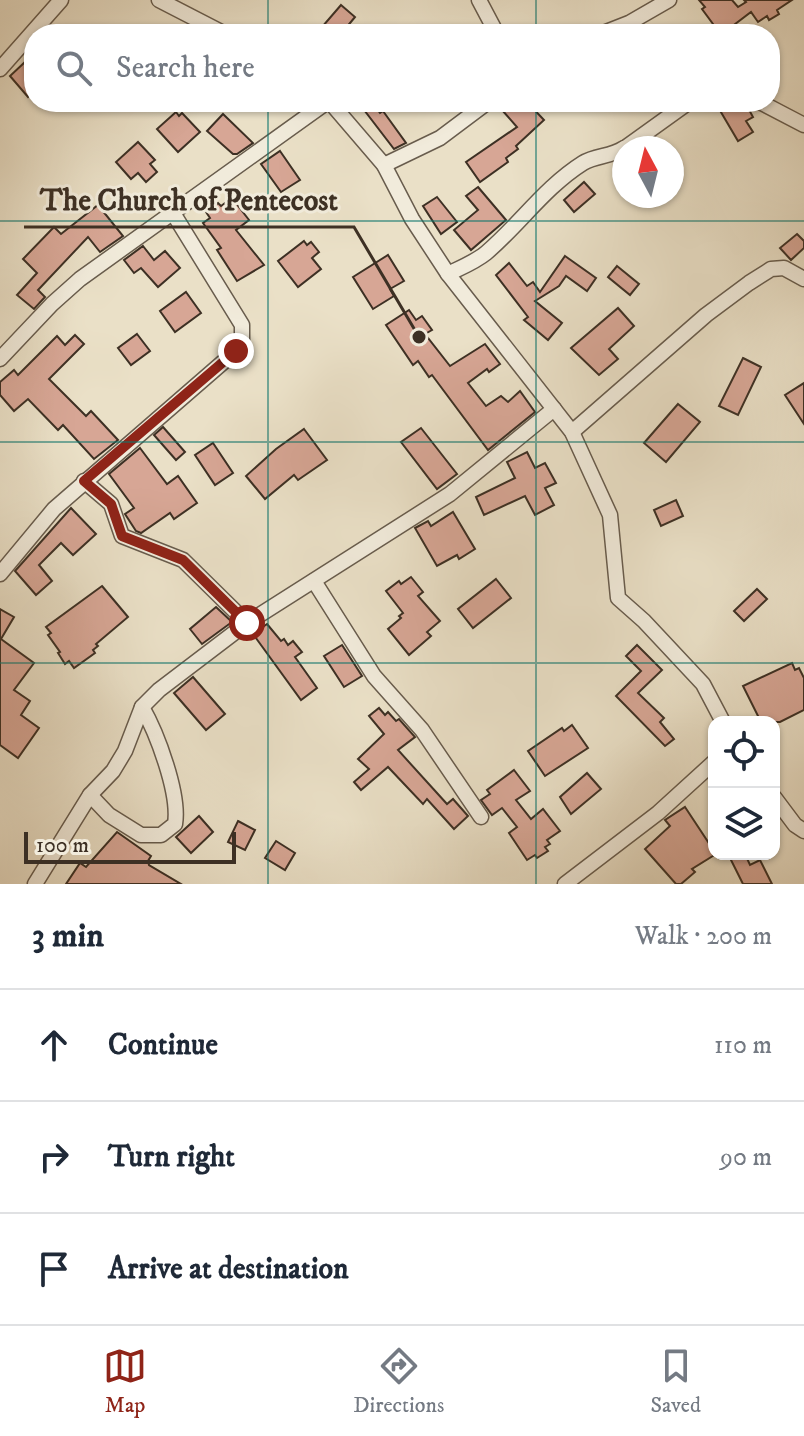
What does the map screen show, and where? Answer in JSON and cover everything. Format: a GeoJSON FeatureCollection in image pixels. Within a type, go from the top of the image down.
{"type":"FeatureCollection","features":[{"type":"Feature","properties":{"kind":"street"},"geometry":{"type":"LineString","coordinates":[[40,24],[61,0]]}},
{"type":"Feature","properties":{"kind":"street"},"geometry":{"type":"LineString","coordinates":[[159,0],[206,24]]}},
{"type":"Feature","properties":{"kind":"street"},"geometry":{"type":"LineString","coordinates":[[479,0],[492,24]]}},
{"type":"Feature","properties":{"kind":"street"},"geometry":{"type":"LineString","coordinates":[[626,24],[669,0]]}},
{"type":"Feature","properties":{"kind":"street"},"geometry":{"type":"LineString","coordinates":[[0,69],[24,42]]}},
{"type":"Feature","properties":{"kind":"street"},"geometry":{"type":"LineString","coordinates":[[0,359],[80,279],[314,112]]}},
{"type":"Feature","properties":{"kind":"street"},"geometry":{"type":"LineString","coordinates":[[337,112],[384,165],[412,219],[448,274],[572,432],[610,515],[618,598],[703,684],[720,716]]}},
{"type":"Feature","properties":{"kind":"street"},"geometry":{"type":"LineString","coordinates":[[384,165],[440,138],[475,112]]}},
{"type":"Feature","properties":{"kind":"street"},"geometry":{"type":"LineString","coordinates":[[641,136],[675,112]]}},
{"type":"Feature","properties":{"kind":"street"},"geometry":{"type":"LineString","coordinates":[[779,112],[804,125]]}},
{"type":"Feature","properties":{"kind":"street"},"geometry":{"type":"LineString","coordinates":[[448,274],[483,256],[522,220],[533,205],[585,162],[612,154]]}},
{"type":"Feature","properties":{"kind":"street"},"geometry":{"type":"LineString","coordinates":[[0,574],[34,530],[84,481],[236,351],[242,341],[242,325],[173,213]]}},
{"type":"Feature","properties":{"kind":"street"},"geometry":{"type":"LineString","coordinates":[[572,432],[706,315],[749,283],[771,269],[784,268],[804,279]]}},
{"type":"Feature","properties":{"kind":"street"},"geometry":{"type":"LineString","coordinates":[[35,884],[90,795],[113,771],[125,751],[142,707],[159,690],[247,623],[450,494],[554,409]]}},
{"type":"Feature","properties":{"kind":"street"},"geometry":{"type":"LineString","coordinates":[[84,481],[111,504],[122,536],[183,560],[247,623]]}},
{"type":"Feature","properties":{"kind":"street"},"geometry":{"type":"LineString","coordinates":[[314,581],[374,676],[422,730],[481,817]]}},
{"type":"Feature","properties":{"kind":"street"},"geometry":{"type":"LineString","coordinates":[[90,795],[109,815],[141,835],[161,835],[175,824],[167,764],[142,707]]}},
{"type":"Feature","properties":{"kind":"street"},"geometry":{"type":"LineString","coordinates":[[565,884],[658,813],[708,767]]}},
{"type":"Feature","properties":{"kind":"street"},"geometry":{"type":"LineString","coordinates":[[780,805],[795,825],[804,831]]}},
{"type":"Feature","properties":{"kind":"building"},"geometry":{"type":"Polygon","coordinates":[[[699,0],[732,0],[738,7],[746,2],[744,0],[792,0],[769,20],[767,16],[758,22],[751,12],[735,24],[713,24],[702,9],[705,7],[699,0]]]}},
{"type":"Feature","properties":{"kind":"building"},"geometry":{"type":"Polygon","coordinates":[[[341,5],[355,17],[349,24],[325,24],[341,5]]]}},
{"type":"Feature","properties":{"kind":"building"},"geometry":{"type":"Polygon","coordinates":[[[24,63],[24,92],[10,76],[24,63]]]}},
{"type":"Feature","properties":{"kind":"building"},"geometry":{"type":"Polygon","coordinates":[[[176,112],[179,116],[182,113],[200,132],[178,152],[157,129],[176,112]]]}},
{"type":"Feature","properties":{"kind":"building"},"geometry":{"type":"Polygon","coordinates":[[[366,112],[384,112],[406,143],[394,149],[366,112]]]}},
{"type":"Feature","properties":{"kind":"building"},"geometry":{"type":"Polygon","coordinates":[[[504,112],[536,112],[544,120],[516,146],[518,149],[506,158],[508,162],[480,182],[466,162],[517,127],[504,112]]]}},
{"type":"Feature","properties":{"kind":"building"},"geometry":{"type":"Polygon","coordinates":[[[721,112],[750,112],[753,117],[746,121],[753,132],[738,141],[721,112]]]}},
{"type":"Feature","properties":{"kind":"building"},"geometry":{"type":"Polygon","coordinates":[[[223,114],[253,143],[237,154],[233,154],[207,131],[223,114]]]}},
{"type":"Feature","properties":{"kind":"building"},"geometry":{"type":"Polygon","coordinates":[[[138,142],[155,160],[150,164],[157,172],[146,182],[138,173],[131,179],[116,162],[138,142]]]}},
{"type":"Feature","properties":{"kind":"building"},"geometry":{"type":"Polygon","coordinates":[[[280,151],[300,180],[281,192],[261,164],[280,151]]]}},
{"type":"Feature","properties":{"kind":"building"},"geometry":{"type":"Polygon","coordinates":[[[584,182],[595,194],[574,212],[564,200],[584,182]]]}},
{"type":"Feature","properties":{"kind":"building"},"geometry":{"type":"Polygon","coordinates":[[[478,187],[506,220],[471,250],[454,230],[478,210],[466,196],[478,187]]]}},
{"type":"Feature","properties":{"kind":"building"},"geometry":{"type":"Polygon","coordinates":[[[437,197],[457,222],[441,234],[423,206],[437,197]]]}},
{"type":"Feature","properties":{"kind":"building"},"geometry":{"type":"Polygon","coordinates":[[[232,198],[249,220],[236,230],[264,265],[237,281],[217,250],[221,248],[203,223],[210,218],[206,212],[232,198]]]}},
{"type":"Feature","properties":{"kind":"building"},"geometry":{"type":"Polygon","coordinates":[[[98,205],[123,236],[100,252],[88,237],[38,290],[45,297],[34,309],[17,295],[37,273],[23,259],[54,227],[61,234],[98,205]]]}},
{"type":"Feature","properties":{"kind":"building"},"geometry":{"type":"Polygon","coordinates":[[[797,234],[804,241],[804,248],[791,260],[780,248],[797,234]]]}},
{"type":"Feature","properties":{"kind":"building"},"geometry":{"type":"Polygon","coordinates":[[[304,241],[307,245],[311,242],[319,252],[312,258],[321,269],[298,287],[278,261],[304,241]]]}},
{"type":"Feature","properties":{"kind":"building"},"geometry":{"type":"Polygon","coordinates":[[[143,246],[154,260],[165,251],[180,268],[158,287],[141,268],[134,273],[124,260],[143,246]]]}},
{"type":"Feature","properties":{"kind":"building"},"geometry":{"type":"Polygon","coordinates":[[[388,255],[404,281],[390,289],[394,296],[373,309],[353,277],[388,255]]]}},
{"type":"Feature","properties":{"kind":"building"},"geometry":{"type":"Polygon","coordinates":[[[565,256],[596,278],[587,291],[566,276],[559,286],[535,301],[562,323],[548,340],[524,320],[528,317],[496,275],[509,263],[527,286],[533,282],[540,292],[565,256]]]}},
{"type":"Feature","properties":{"kind":"building"},"geometry":{"type":"Polygon","coordinates":[[[617,266],[639,284],[630,295],[608,277],[617,266]]]}},
{"type":"Feature","properties":{"kind":"building"},"geometry":{"type":"Polygon","coordinates":[[[186,292],[201,313],[175,332],[160,311],[186,292]]]}},
{"type":"Feature","properties":{"kind":"building"},"geometry":{"type":"Polygon","coordinates":[[[618,308],[634,326],[609,349],[618,359],[599,375],[571,348],[618,308]]]}},
{"type":"Feature","properties":{"kind":"building"},"geometry":{"type":"Polygon","coordinates":[[[409,310],[416,320],[422,316],[432,330],[425,334],[450,366],[485,344],[500,364],[468,383],[486,406],[501,396],[508,402],[520,391],[535,412],[488,450],[432,375],[429,377],[418,361],[413,365],[386,325],[409,310]]]}},
{"type":"Feature","properties":{"kind":"building"},"geometry":{"type":"Polygon","coordinates":[[[137,334],[150,351],[131,365],[118,348],[137,334]]]}},
{"type":"Feature","properties":{"kind":"building"},"geometry":{"type":"Polygon","coordinates":[[[75,335],[84,344],[49,379],[86,416],[91,411],[118,440],[94,459],[63,425],[58,430],[28,399],[14,411],[0,395],[0,382],[14,370],[18,375],[57,336],[65,345],[75,335]]]}},
{"type":"Feature","properties":{"kind":"building"},"geometry":{"type":"Polygon","coordinates":[[[743,358],[761,367],[738,415],[719,406],[743,358]]]}},
{"type":"Feature","properties":{"kind":"building"},"geometry":{"type":"Polygon","coordinates":[[[804,383],[804,424],[785,395],[804,383]]]}},
{"type":"Feature","properties":{"kind":"building"},"geometry":{"type":"Polygon","coordinates":[[[678,404],[700,422],[666,462],[644,443],[678,404]]]}},
{"type":"Feature","properties":{"kind":"building"},"geometry":{"type":"Polygon","coordinates":[[[163,427],[185,452],[176,460],[154,435],[163,427]]]}},
{"type":"Feature","properties":{"kind":"building"},"geometry":{"type":"Polygon","coordinates":[[[421,428],[457,474],[437,489],[401,442],[421,428]]]}},
{"type":"Feature","properties":{"kind":"building"},"geometry":{"type":"Polygon","coordinates":[[[304,429],[327,460],[298,480],[294,475],[265,499],[246,476],[304,429]]]}},
{"type":"Feature","properties":{"kind":"building"},"geometry":{"type":"Polygon","coordinates":[[[213,443],[233,473],[215,485],[195,455],[213,443]]]}},
{"type":"Feature","properties":{"kind":"building"},"geometry":{"type":"Polygon","coordinates":[[[140,448],[167,484],[178,476],[197,503],[174,519],[170,513],[141,533],[136,531],[125,514],[134,508],[109,474],[140,448]]]}},
{"type":"Feature","properties":{"kind":"building"},"geometry":{"type":"Polygon","coordinates":[[[527,452],[535,468],[545,463],[556,483],[545,488],[554,505],[535,515],[525,496],[484,515],[476,497],[515,478],[507,462],[527,452]]]}},
{"type":"Feature","properties":{"kind":"building"},"geometry":{"type":"Polygon","coordinates":[[[676,500],[683,516],[661,526],[654,510],[676,500]]]}},
{"type":"Feature","properties":{"kind":"building"},"geometry":{"type":"Polygon","coordinates":[[[71,508],[96,534],[73,555],[61,543],[39,565],[52,581],[36,595],[15,571],[71,508]]]}},
{"type":"Feature","properties":{"kind":"building"},"geometry":{"type":"Polygon","coordinates":[[[453,512],[475,549],[459,559],[457,555],[437,566],[415,528],[428,521],[431,526],[453,512]]]}},
{"type":"Feature","properties":{"kind":"building"},"geometry":{"type":"Polygon","coordinates":[[[411,577],[423,592],[418,596],[440,621],[427,632],[431,636],[409,655],[388,629],[403,613],[386,591],[411,577]]]}},
{"type":"Feature","properties":{"kind":"building"},"geometry":{"type":"Polygon","coordinates":[[[496,579],[511,598],[473,628],[458,609],[496,579]]]}},
{"type":"Feature","properties":{"kind":"building"},"geometry":{"type":"Polygon","coordinates":[[[102,586],[128,617],[96,644],[95,653],[74,668],[69,661],[65,664],[46,627],[102,586]]]}},
{"type":"Feature","properties":{"kind":"building"},"geometry":{"type":"Polygon","coordinates":[[[757,589],[767,599],[744,621],[734,611],[757,589]]]}},
{"type":"Feature","properties":{"kind":"building"},"geometry":{"type":"Polygon","coordinates":[[[216,607],[232,622],[202,644],[190,629],[216,607]]]}},
{"type":"Feature","properties":{"kind":"building"},"geometry":{"type":"Polygon","coordinates":[[[0,609],[14,617],[1,639],[34,663],[14,690],[30,701],[21,715],[39,728],[18,758],[0,745],[0,609]]]}},
{"type":"Feature","properties":{"kind":"building"},"geometry":{"type":"Polygon","coordinates":[[[267,624],[281,641],[284,639],[288,645],[293,641],[302,652],[295,657],[317,688],[301,700],[253,634],[267,624]]]}},
{"type":"Feature","properties":{"kind":"building"},"geometry":{"type":"Polygon","coordinates":[[[342,645],[362,676],[344,687],[324,656],[342,645]]]}},
{"type":"Feature","properties":{"kind":"building"},"geometry":{"type":"Polygon","coordinates":[[[637,645],[662,670],[638,693],[664,718],[660,722],[674,739],[665,746],[616,696],[641,671],[626,656],[637,645]]]}},
{"type":"Feature","properties":{"kind":"building"},"geometry":{"type":"Polygon","coordinates":[[[792,663],[804,678],[804,710],[780,722],[780,716],[758,716],[743,686],[792,663]]]}},
{"type":"Feature","properties":{"kind":"building"},"geometry":{"type":"Polygon","coordinates":[[[193,677],[225,714],[206,730],[174,693],[193,677]]]}},
{"type":"Feature","properties":{"kind":"building"},"geometry":{"type":"Polygon","coordinates":[[[379,708],[385,715],[388,712],[396,721],[399,719],[415,737],[398,750],[447,804],[453,799],[468,816],[454,829],[427,799],[423,804],[388,767],[361,790],[354,782],[369,769],[358,759],[384,734],[369,716],[379,708]]]}},
{"type":"Feature","properties":{"kind":"building"},"geometry":{"type":"Polygon","coordinates":[[[572,725],[588,748],[545,776],[528,751],[562,728],[564,731],[572,725]]]}},
{"type":"Feature","properties":{"kind":"building"},"geometry":{"type":"Polygon","coordinates":[[[514,770],[530,791],[516,800],[531,819],[543,809],[560,831],[547,840],[550,844],[545,847],[548,851],[537,858],[535,855],[527,860],[509,833],[517,827],[502,808],[492,815],[481,800],[490,794],[487,790],[514,770]]]}},
{"type":"Feature","properties":{"kind":"building"},"geometry":{"type":"Polygon","coordinates":[[[587,773],[601,789],[571,814],[560,797],[587,773]]]}},
{"type":"Feature","properties":{"kind":"building"},"geometry":{"type":"Polygon","coordinates":[[[685,807],[708,842],[708,859],[692,869],[695,872],[681,884],[676,884],[645,849],[670,826],[665,820],[685,807]]]}},
{"type":"Feature","properties":{"kind":"building"},"geometry":{"type":"Polygon","coordinates":[[[199,816],[213,832],[191,853],[176,837],[199,816]]]}},
{"type":"Feature","properties":{"kind":"building"},"geometry":{"type":"Polygon","coordinates":[[[238,821],[255,830],[245,850],[228,842],[238,821]]]}},
{"type":"Feature","properties":{"kind":"building"},"geometry":{"type":"Polygon","coordinates":[[[117,832],[151,856],[149,865],[181,884],[66,884],[80,863],[86,867],[117,832]]]}},
{"type":"Feature","properties":{"kind":"building"},"geometry":{"type":"Polygon","coordinates":[[[276,841],[295,853],[285,870],[265,858],[276,841]]]}},
{"type":"Feature","properties":{"kind":"building"},"geometry":{"type":"Polygon","coordinates":[[[731,860],[748,860],[750,865],[760,860],[772,884],[743,884],[731,860]]]}},
{"type":"Feature","properties":{"kind":"place","name":"The Church of Pentecost"},"geometry":{"type":"Point","coordinates":[419,337]}},
{"type":"Feature","properties":{"kind":"route"},"geometry":{"type":"LineString","coordinates":[[236,351],[84,481],[111,504],[122,536],[183,560],[247,623]]}}]}
